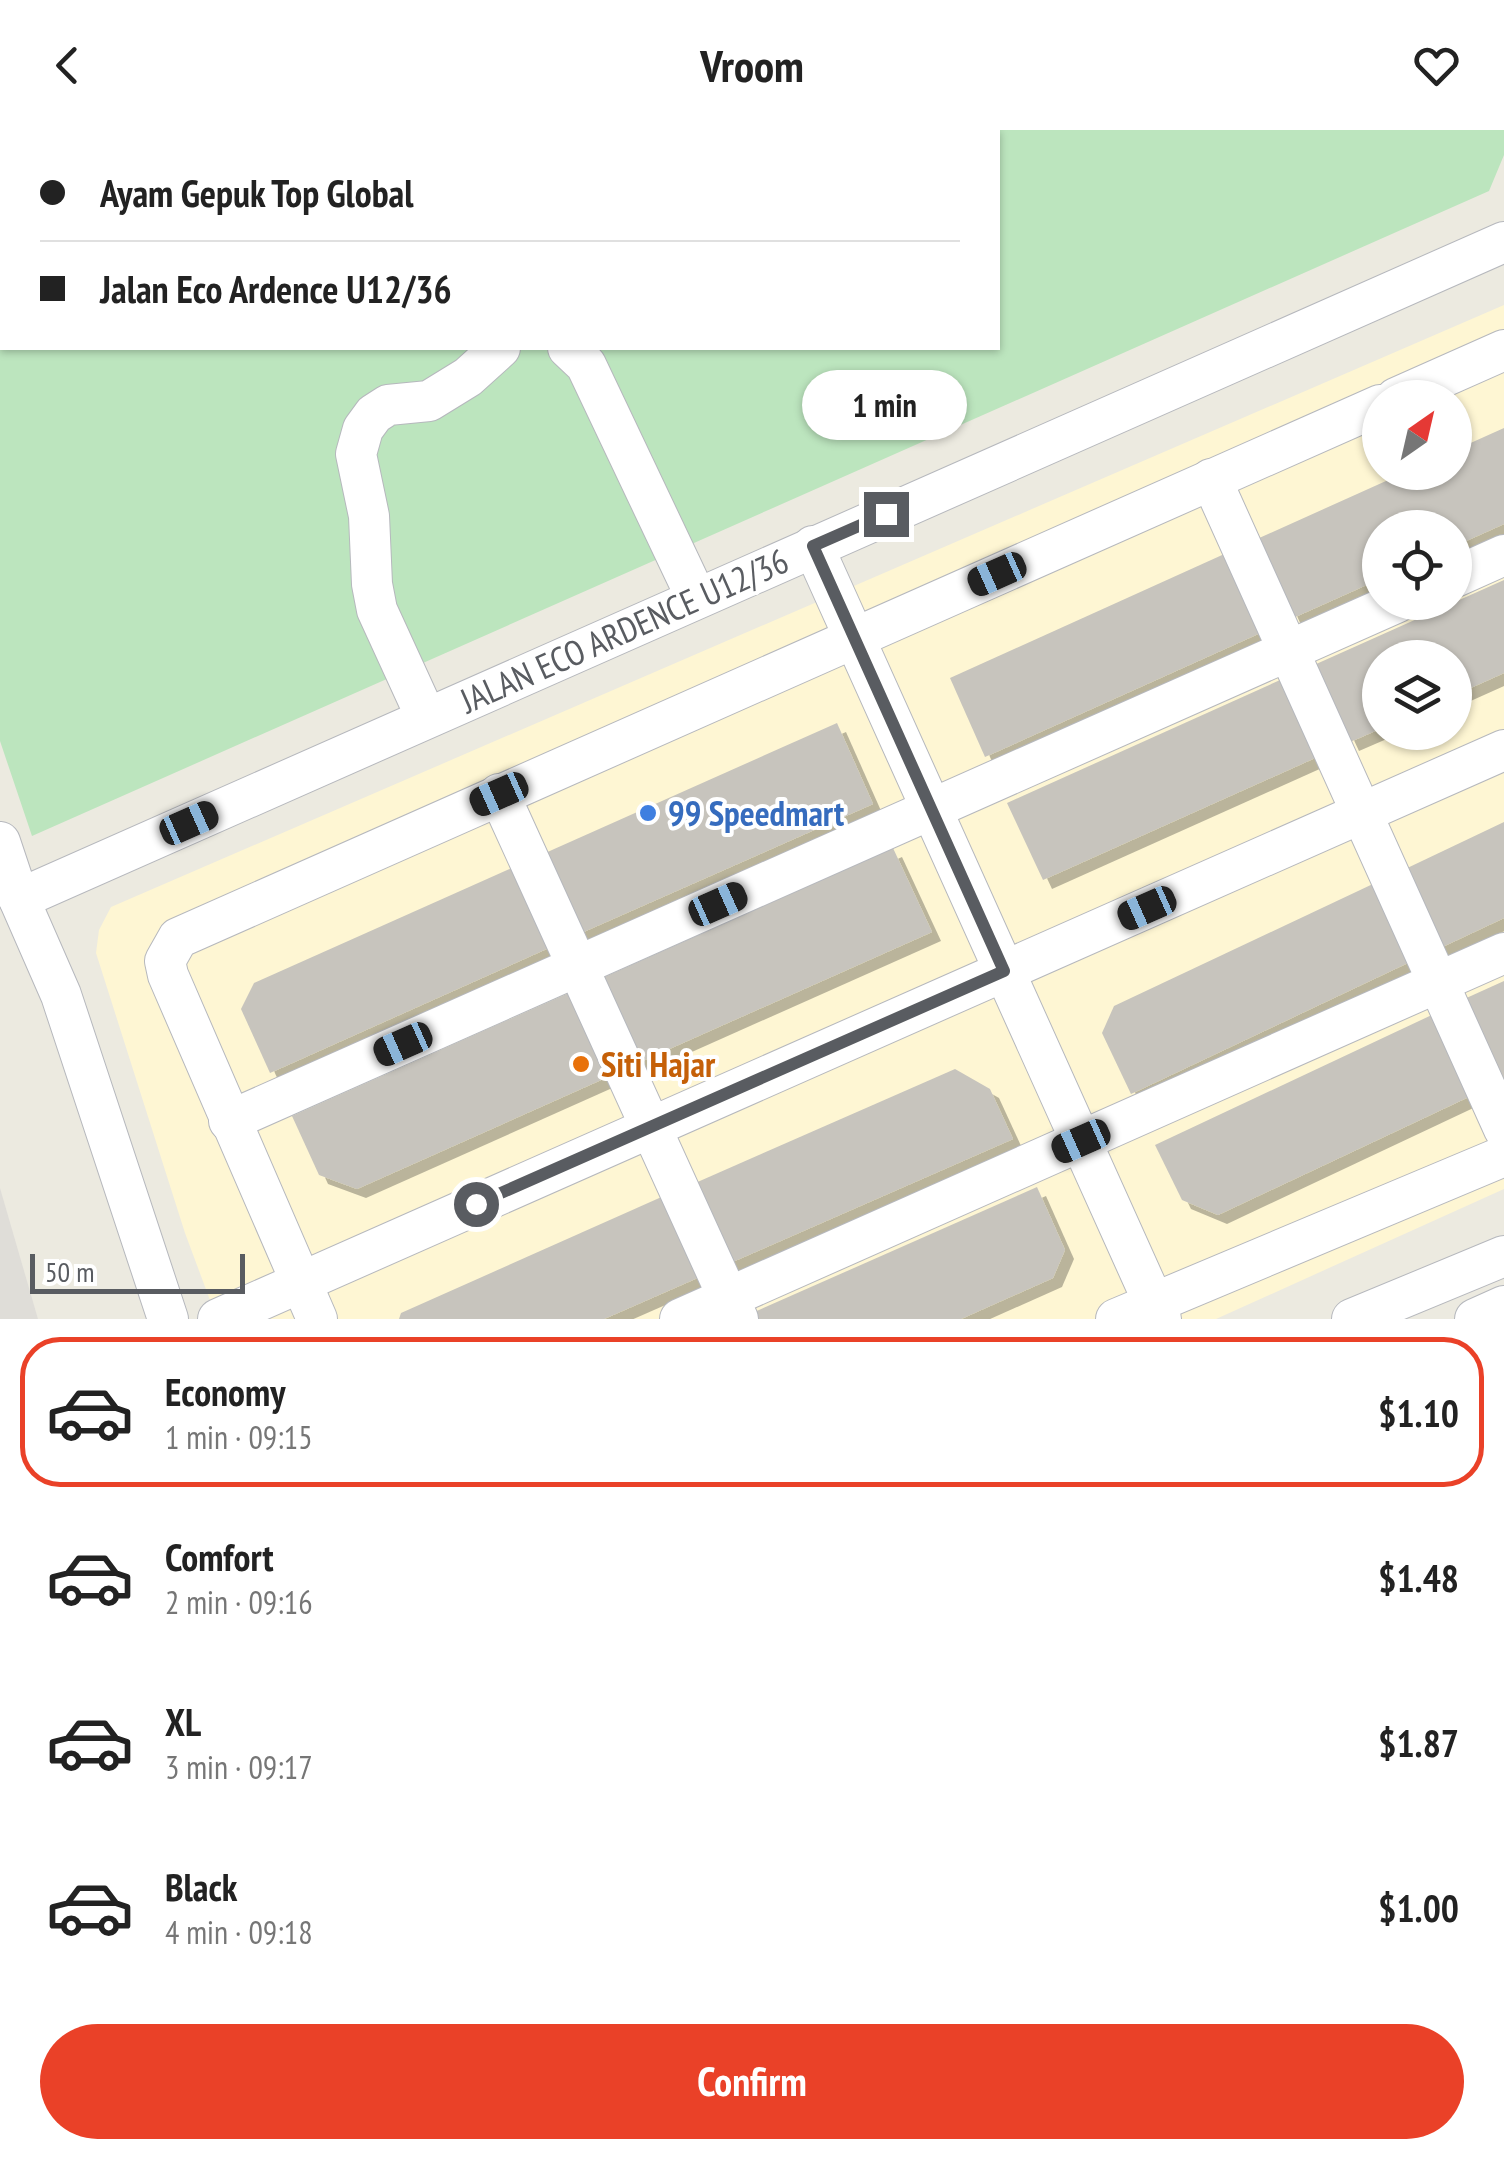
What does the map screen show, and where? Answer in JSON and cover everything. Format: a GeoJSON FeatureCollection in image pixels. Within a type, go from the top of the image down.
{"type":"FeatureCollection","features":[{"type":"Feature","properties":{"kind":"street","name":"JALAN ECO ARDENCE U12/36"},"geometry":{"type":"LineString","coordinates":[[19,899],[1504,242]]}},
{"type":"Feature","properties":{"kind":"street"},"geometry":{"type":"LineString","coordinates":[[426,718],[377,610],[369,516],[356,454],[374,414],[388,406],[430,400],[468,377],[498,350]]}},
{"type":"Feature","properties":{"kind":"street"},"geometry":{"type":"LineString","coordinates":[[570,350],[586,365],[696,597]]}},
{"type":"Feature","properties":{"kind":"street"},"geometry":{"type":"LineString","coordinates":[[1436,380],[1504,350]]}},
{"type":"Feature","properties":{"kind":"street"},"geometry":{"type":"LineString","coordinates":[[316,1319],[168,975],[165,961],[178,938],[1362,412]]}},
{"type":"Feature","properties":{"kind":"street"},"geometry":{"type":"LineString","coordinates":[[1211,480],[1504,1129]]}},
{"type":"Feature","properties":{"kind":"street"},"geometry":{"type":"LineString","coordinates":[[813,546],[1157,1311]]}},
{"type":"Feature","properties":{"kind":"street"},"geometry":{"type":"LineString","coordinates":[[1472,569],[1504,555]]}},
{"type":"Feature","properties":{"kind":"street"},"geometry":{"type":"LineString","coordinates":[[230,1121],[1362,618]]}},
{"type":"Feature","properties":{"kind":"street"},"geometry":{"type":"LineString","coordinates":[[218,1319],[1504,750]]}},
{"type":"Feature","properties":{"kind":"street"},"geometry":{"type":"LineString","coordinates":[[499,794],[733,1308]]}},
{"type":"Feature","properties":{"kind":"street"},"geometry":{"type":"LineString","coordinates":[[0,842],[19,899],[62,995],[168,1319]]}},
{"type":"Feature","properties":{"kind":"street"},"geometry":{"type":"LineString","coordinates":[[680,1319],[733,1308],[1081,1141],[1504,953]]}},
{"type":"Feature","properties":{"kind":"street"},"geometry":{"type":"LineString","coordinates":[[1116,1319],[1157,1311],[1504,1156]]}},
{"type":"Feature","properties":{"kind":"street"},"geometry":{"type":"LineString","coordinates":[[1352,1319],[1504,1256]]}},
{"type":"Feature","properties":{"kind":"street"},"geometry":{"type":"LineString","coordinates":[[1475,1319],[1504,1306]]}},
{"type":"Feature","properties":{"kind":"shaded area"},"geometry":{"type":"Polygon","coordinates":[[[1504,305],[1504,1189],[1216,1319],[217,1319],[185,1233],[96,953],[99,930],[111,907],[1504,305]]]}},
{"type":"Feature","properties":{"kind":"shaded area"},"geometry":{"type":"Polygon","coordinates":[[[0,1188],[38,1319],[0,1319],[0,1188]]]}},
{"type":"Feature","properties":{"kind":"green space"},"geometry":{"type":"Polygon","coordinates":[[[1000,130],[1504,130],[1504,155],[1489,191],[32,836],[0,741],[0,350],[1000,350],[1000,130]]]}},
{"type":"Feature","properties":{"kind":"building"},"geometry":{"type":"Polygon","coordinates":[[[1504,428],[1504,524],[1472,538],[1472,510],[1362,510],[1362,587],[1293,618],[1257,539],[1366,490],[1472,490],[1472,442],[1504,428]]]}},
{"type":"Feature","properties":{"kind":"building"},"geometry":{"type":"Polygon","coordinates":[[[1231,551],[1267,630],[985,757],[950,678],[1231,551]]]}},
{"type":"Feature","properties":{"kind":"building"},"geometry":{"type":"Polygon","coordinates":[[[1504,580],[1504,673],[1472,687],[1472,640],[1370,640],[1415,620],[1472,620],[1472,594],[1504,580]]]}},
{"type":"Feature","properties":{"kind":"building"},"geometry":{"type":"Polygon","coordinates":[[[1362,644],[1362,737],[1350,742],[1314,665],[1362,644]]]}},
{"type":"Feature","properties":{"kind":"building"},"geometry":{"type":"Polygon","coordinates":[[[1289,676],[1324,754],[1043,880],[1007,803],[1289,676]]]}},
{"type":"Feature","properties":{"kind":"building"},"geometry":{"type":"Polygon","coordinates":[[[837,723],[873,804],[579,934],[543,854],[837,723]]]}},
{"type":"Feature","properties":{"kind":"building"},"geometry":{"type":"Polygon","coordinates":[[[1504,822],[1504,918],[1438,949],[1401,871],[1504,822]]]}},
{"type":"Feature","properties":{"kind":"building"},"geometry":{"type":"Polygon","coordinates":[[[893,848],[932,932],[638,1063],[600,979],[893,848]]]}},
{"type":"Feature","properties":{"kind":"building"},"geometry":{"type":"Polygon","coordinates":[[[514,867],[551,947],[270,1073],[241,1009],[254,983],[514,867]]]}},
{"type":"Feature","properties":{"kind":"building"},"geometry":{"type":"Polygon","coordinates":[[[1375,883],[1412,961],[1131,1094],[1102,1033],[1114,1006],[1375,883]]]}},
{"type":"Feature","properties":{"kind":"building"},"geometry":{"type":"Polygon","coordinates":[[[1504,981],[1504,1080],[1501,1082],[1462,1000],[1504,981]]]}},
{"type":"Feature","properties":{"kind":"building"},"geometry":{"type":"Polygon","coordinates":[[[571,992],[610,1076],[357,1189],[319,1175],[292,1116],[571,992]]]}},
{"type":"Feature","properties":{"kind":"building"},"geometry":{"type":"Polygon","coordinates":[[[1436,1013],[1475,1094],[1218,1215],[1182,1200],[1155,1145],[1436,1013]]]}},
{"type":"Feature","properties":{"kind":"building"},"geometry":{"type":"Polygon","coordinates":[[[955,1069],[990,1089],[1013,1139],[728,1264],[693,1184],[955,1069]]]}},
{"type":"Feature","properties":{"kind":"building"},"geometry":{"type":"Polygon","coordinates":[[[1037,1187],[1065,1250],[1053,1278],[961,1319],[753,1319],[750,1314],[1037,1187]]]}},
{"type":"Feature","properties":{"kind":"building"},"geometry":{"type":"Polygon","coordinates":[[[666,1195],[702,1276],[604,1319],[399,1319],[401,1313],[666,1195]]]}},
{"type":"Feature","properties":{"kind":"place","name":"99 Speedmart"},"geometry":{"type":"Point","coordinates":[648,813]}},
{"type":"Feature","properties":{"kind":"place","name":"Siti Hajar"},"geometry":{"type":"Point","coordinates":[581,1064]}},
{"type":"Feature","properties":{"kind":"route"},"geometry":{"type":"LineString","coordinates":[[476,1204],[1004,971],[813,546],[886,514]]}}]}
